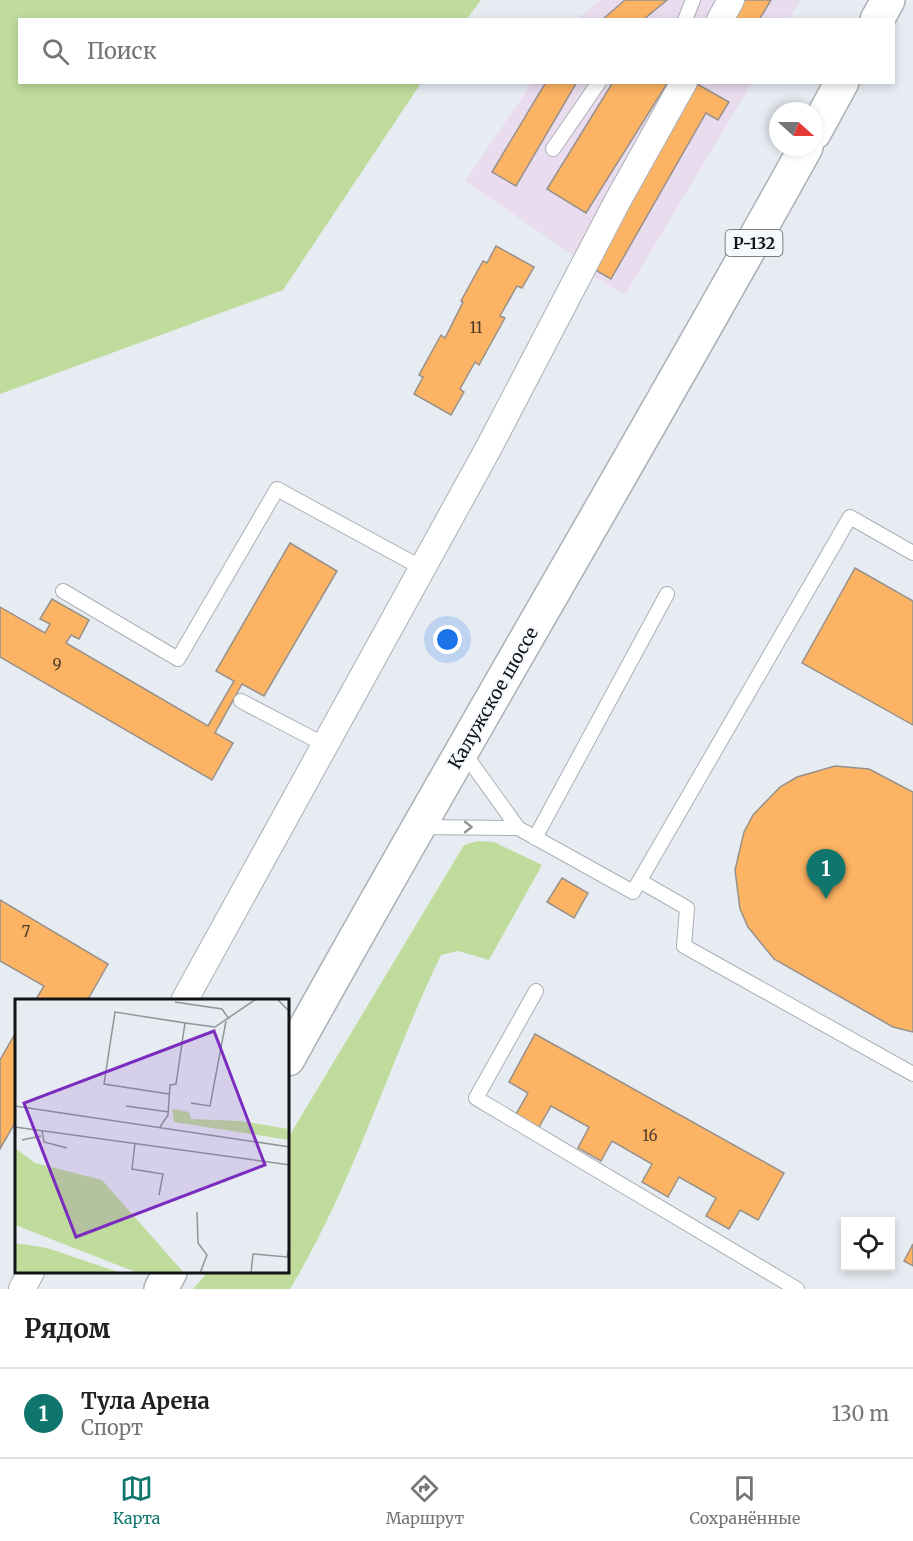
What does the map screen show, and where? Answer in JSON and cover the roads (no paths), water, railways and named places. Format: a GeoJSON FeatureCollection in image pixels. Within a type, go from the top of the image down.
{"type":"FeatureCollection","features":[{"type":"Feature","properties":{"kind":"main road"},"geometry":{"type":"LineString","coordinates":[[878,18],[888,0]]}},
{"type":"Feature","properties":{"kind":"main road"},"geometry":{"type":"LineString","coordinates":[[823,117],[841,84]]}},
{"type":"Feature","properties":{"kind":"main road","name":"Калужское шоссе"},"geometry":{"type":"LineString","coordinates":[[290,1055],[462,750],[701,338],[802,156]]}},
{"type":"Feature","properties":{"kind":"main road"},"geometry":{"type":"LineString","coordinates":[[161,1289],[169,1274]]}},
{"type":"Feature","properties":{"kind":"street"},"geometry":{"type":"LineString","coordinates":[[721,18],[731,0]]}},
{"type":"Feature","properties":{"kind":"street"},"geometry":{"type":"LineString","coordinates":[[185,999],[327,746],[488,450],[617,201],[683,84]]}},
{"type":"Feature","properties":{"kind":"street"},"geometry":{"type":"LineString","coordinates":[[22,1289],[30,1274]]}},
{"type":"Feature","properties":{"kind":"lane"},"geometry":{"type":"LineString","coordinates":[[686,18],[693,0]]}},
{"type":"Feature","properties":{"kind":"lane"},"geometry":{"type":"LineString","coordinates":[[553,149],[598,84]]}},
{"type":"Feature","properties":{"kind":"lane"},"geometry":{"type":"LineString","coordinates":[[63,591],[178,659],[277,489],[422,568]]}},
{"type":"Feature","properties":{"kind":"lane"},"geometry":{"type":"LineString","coordinates":[[462,750],[518,828],[633,892],[850,517],[913,553]]}},
{"type":"Feature","properties":{"kind":"lane"},"geometry":{"type":"LineString","coordinates":[[535,838],[667,594]]}},
{"type":"Feature","properties":{"kind":"lane"},"geometry":{"type":"LineString","coordinates":[[241,700],[327,746]]}},
{"type":"Feature","properties":{"kind":"lane"},"geometry":{"type":"LineString","coordinates":[[418,827],[518,828]]}},
{"type":"Feature","properties":{"kind":"lane"},"geometry":{"type":"LineString","coordinates":[[640,881],[687,908],[684,946],[913,1074]]}},
{"type":"Feature","properties":{"kind":"lane"},"geometry":{"type":"LineString","coordinates":[[536,991],[476,1098],[796,1289]]}},
{"type":"Feature","properties":{"kind":"place","name":"Тула Арена"},"geometry":{"type":"Point","coordinates":[826,899]}}]}
